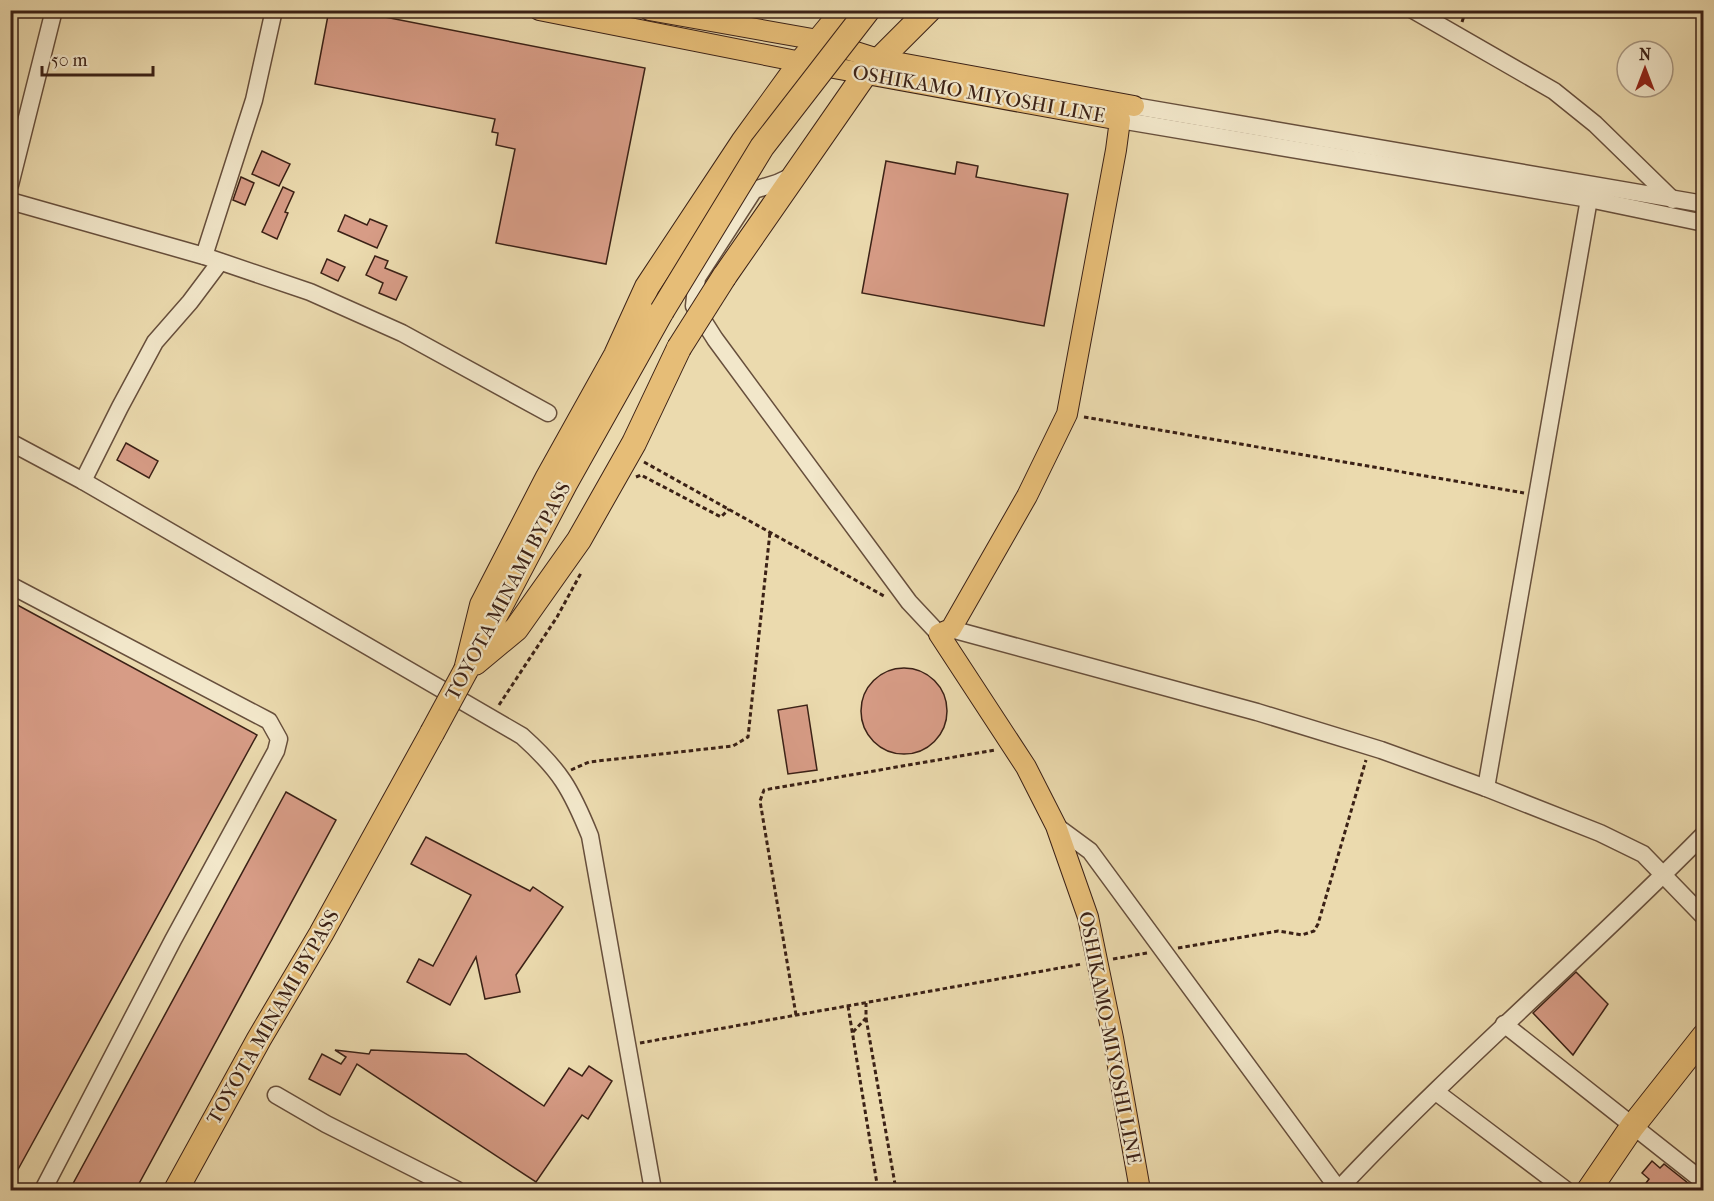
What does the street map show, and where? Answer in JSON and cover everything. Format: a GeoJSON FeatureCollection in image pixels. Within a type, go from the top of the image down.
{"type":"FeatureCollection","features":[{"type":"Feature","properties":{"kind":"highway"},"geometry":{"type":"LineString","coordinates":[[466,670],[482,605],[548,477],[615,355],[647,287],[743,142],[801,62],[844,10]]}},
{"type":"Feature","properties":{"kind":"highway","name":"TOYOTA MINAMI BYPASS"},"geometry":{"type":"LineString","coordinates":[[176,1191],[259,1039],[321,934],[565,484],[662,311],[762,147],[868,10]]}},
{"type":"Feature","properties":{"kind":"highway"},"geometry":{"type":"LineString","coordinates":[[466,670],[516,629],[579,540],[634,442],[679,348],[724,277],[872,66],[929,10]]}},
{"type":"Feature","properties":{"kind":"highway"},"geometry":{"type":"LineString","coordinates":[[1589,1191],[1632,1127],[1704,1036]]}},
{"type":"Feature","properties":{"kind":"main road","name":"OSHIKAMO MIYOSHI LINE"},"geometry":{"type":"LineString","coordinates":[[539,10],[801,62],[872,66],[1127,113],[1116,150],[1067,414],[1027,496],[945,632]]}},
{"type":"Feature","properties":{"kind":"main road","name":"OSHIKAMO MIYOSHI LINE"},"geometry":{"type":"LineString","coordinates":[[649,10],[818,40],[872,66]]}},
{"type":"Feature","properties":{"kind":"main road","name":"OSHIKAMO-MIYOSHI LINE"},"geometry":{"type":"LineString","coordinates":[[945,632],[1043,799],[1056,826],[1088,917],[1140,1191]]}},
{"type":"Feature","properties":{"kind":"street"},"geometry":{"type":"LineString","coordinates":[[10,185],[54,10]]}},
{"type":"Feature","properties":{"kind":"street"},"geometry":{"type":"LineString","coordinates":[[83,481],[155,342],[190,302],[212,259],[254,100],[274,10]]}},
{"type":"Feature","properties":{"kind":"street"},"geometry":{"type":"LineString","coordinates":[[1413,10],[1554,91],[1595,124],[1701,225]]}},
{"type":"Feature","properties":{"kind":"street"},"geometry":{"type":"LineString","coordinates":[[1127,113],[1704,204]]}},
{"type":"Feature","properties":{"kind":"street"},"geometry":{"type":"LineString","coordinates":[[1127,113],[1589,199],[1701,225]]}},
{"type":"Feature","properties":{"kind":"street"},"geometry":{"type":"LineString","coordinates":[[741,208],[745,167],[743,142]]}},
{"type":"Feature","properties":{"kind":"street"},"geometry":{"type":"LineString","coordinates":[[796,174],[754,190],[696,278],[694,306],[715,339],[909,602],[945,632],[1257,712],[1381,750],[1486,788],[1600,833],[1643,854],[1704,917]]}},
{"type":"Feature","properties":{"kind":"street"},"geometry":{"type":"LineString","coordinates":[[1486,788],[1589,199]]}},
{"type":"Feature","properties":{"kind":"street"},"geometry":{"type":"LineString","coordinates":[[10,201],[212,259],[310,292],[402,333],[548,413]]}},
{"type":"Feature","properties":{"kind":"street"},"geometry":{"type":"LineString","coordinates":[[10,442],[83,481],[491,717],[522,736],[560,774],[577,803],[590,836],[653,1191]]}},
{"type":"Feature","properties":{"kind":"street"},"geometry":{"type":"LineString","coordinates":[[10,585],[269,721],[279,739],[276,751],[173,940],[43,1191]]}},
{"type":"Feature","properties":{"kind":"street"},"geometry":{"type":"LineString","coordinates":[[1056,826],[1090,850],[1339,1190],[1459,1067],[1663,876],[1704,834]]}},
{"type":"Feature","properties":{"kind":"street"},"geometry":{"type":"LineString","coordinates":[[1504,1024],[1704,1182]]}},
{"type":"Feature","properties":{"kind":"street"},"geometry":{"type":"LineString","coordinates":[[1436,1092],[1566,1191]]}},
{"type":"Feature","properties":{"kind":"street"},"geometry":{"type":"LineString","coordinates":[[276,1095],[326,1124],[457,1191]]}},
{"type":"Feature","properties":{"kind":"path"},"geometry":{"type":"LineString","coordinates":[[1067,414],[1537,495]]}},
{"type":"Feature","properties":{"kind":"path"},"geometry":{"type":"LineString","coordinates":[[637,458],[897,603],[909,602]]}},
{"type":"Feature","properties":{"kind":"path"},"geometry":{"type":"LineString","coordinates":[[632,479],[641,475],[721,517],[729,509]]}},
{"type":"Feature","properties":{"kind":"path"},"geometry":{"type":"LineString","coordinates":[[560,774],[589,762],[733,746],[748,737],[770,532]]}},
{"type":"Feature","properties":{"kind":"path"},"geometry":{"type":"LineString","coordinates":[[491,717],[557,617],[584,568]]}},
{"type":"Feature","properties":{"kind":"path"},"geometry":{"type":"LineString","coordinates":[[796,1015],[760,801],[764,790],[1013,747]]}},
{"type":"Feature","properties":{"kind":"path"},"geometry":{"type":"LineString","coordinates":[[626,1046],[1164,950],[1278,931],[1302,935],[1314,931],[1370,748]]}},
{"type":"Feature","properties":{"kind":"path"},"geometry":{"type":"LineString","coordinates":[[866,1003],[866,1018],[896,1191]]}},
{"type":"Feature","properties":{"kind":"path"},"geometry":{"type":"LineString","coordinates":[[848,1006],[878,1191]]}},
{"type":"Feature","properties":{"kind":"path"},"geometry":{"type":"LineString","coordinates":[[853,1032],[866,1018]]}},
{"type":"Feature","properties":{"kind":"building"},"geometry":{"type":"Polygon","coordinates":[[[329,10],[349,10],[645,68],[606,264],[496,243],[515,149],[496,145],[498,133],[492,132],[495,119],[315,84],[329,10]]]}},
{"type":"Feature","properties":{"kind":"building"},"geometry":{"type":"Polygon","coordinates":[[[262,151],[290,164],[279,186],[252,174],[262,151]]]}},
{"type":"Feature","properties":{"kind":"building"},"geometry":{"type":"Polygon","coordinates":[[[886,161],[955,174],[957,162],[978,166],[976,177],[1068,194],[1044,326],[862,293],[886,161]]]}},
{"type":"Feature","properties":{"kind":"building"},"geometry":{"type":"Polygon","coordinates":[[[241,177],[254,183],[245,205],[233,200],[241,177]]]}},
{"type":"Feature","properties":{"kind":"building"},"geometry":{"type":"Polygon","coordinates":[[[283,187],[294,192],[277,239],[262,232],[283,187]]]}},
{"type":"Feature","properties":{"kind":"building"},"geometry":{"type":"Polygon","coordinates":[[[345,215],[367,225],[370,219],[387,226],[377,248],[338,231],[345,215]]]}},
{"type":"Feature","properties":{"kind":"building"},"geometry":{"type":"Polygon","coordinates":[[[375,256],[388,261],[385,268],[407,277],[396,300],[379,293],[383,283],[366,275],[375,256]]]}},
{"type":"Feature","properties":{"kind":"building"},"geometry":{"type":"Polygon","coordinates":[[[327,259],[345,267],[338,281],[321,273],[327,259]]]}},
{"type":"Feature","properties":{"kind":"building"},"geometry":{"type":"Polygon","coordinates":[[[126,443],[158,461],[149,478],[117,460],[126,443]]]}},
{"type":"Feature","properties":{"kind":"building"},"geometry":{"type":"Polygon","coordinates":[[[10,601],[257,735],[10,1184],[10,601]]]}},
{"type":"Feature","properties":{"kind":"building"},"geometry":{"type":"Polygon","coordinates":[[[904,668],[928,675],[940,687],[947,711],[940,735],[928,747],[904,754],[880,747],[868,735],[861,711],[868,687],[880,675],[904,668]]]}},
{"type":"Feature","properties":{"kind":"building"},"geometry":{"type":"Polygon","coordinates":[[[807,705],[817,770],[788,774],[778,710],[807,705]]]}},
{"type":"Feature","properties":{"kind":"building"},"geometry":{"type":"Polygon","coordinates":[[[286,792],[336,820],[135,1191],[69,1191],[286,792]]]}},
{"type":"Feature","properties":{"kind":"building"},"geometry":{"type":"Polygon","coordinates":[[[426,837],[530,891],[533,887],[563,907],[516,975],[520,992],[485,999],[476,957],[450,1005],[407,982],[419,959],[433,966],[471,895],[411,864],[426,837]]]}},
{"type":"Feature","properties":{"kind":"building"},"geometry":{"type":"Polygon","coordinates":[[[1576,972],[1608,1004],[1573,1055],[1533,1013],[1576,972]]]}},
{"type":"Feature","properties":{"kind":"building"},"geometry":{"type":"Polygon","coordinates":[[[335,1050],[369,1054],[371,1050],[466,1054],[544,1106],[569,1068],[582,1076],[589,1066],[612,1081],[588,1119],[582,1115],[536,1182],[357,1064],[340,1095],[309,1079],[322,1054],[341,1064],[346,1057],[335,1050]]]}},
{"type":"Feature","properties":{"kind":"building"},"geometry":{"type":"Polygon","coordinates":[[[1652,1161],[1660,1168],[1664,1164],[1698,1191],[1640,1191],[1649,1179],[1642,1173],[1652,1161]]]}}]}
